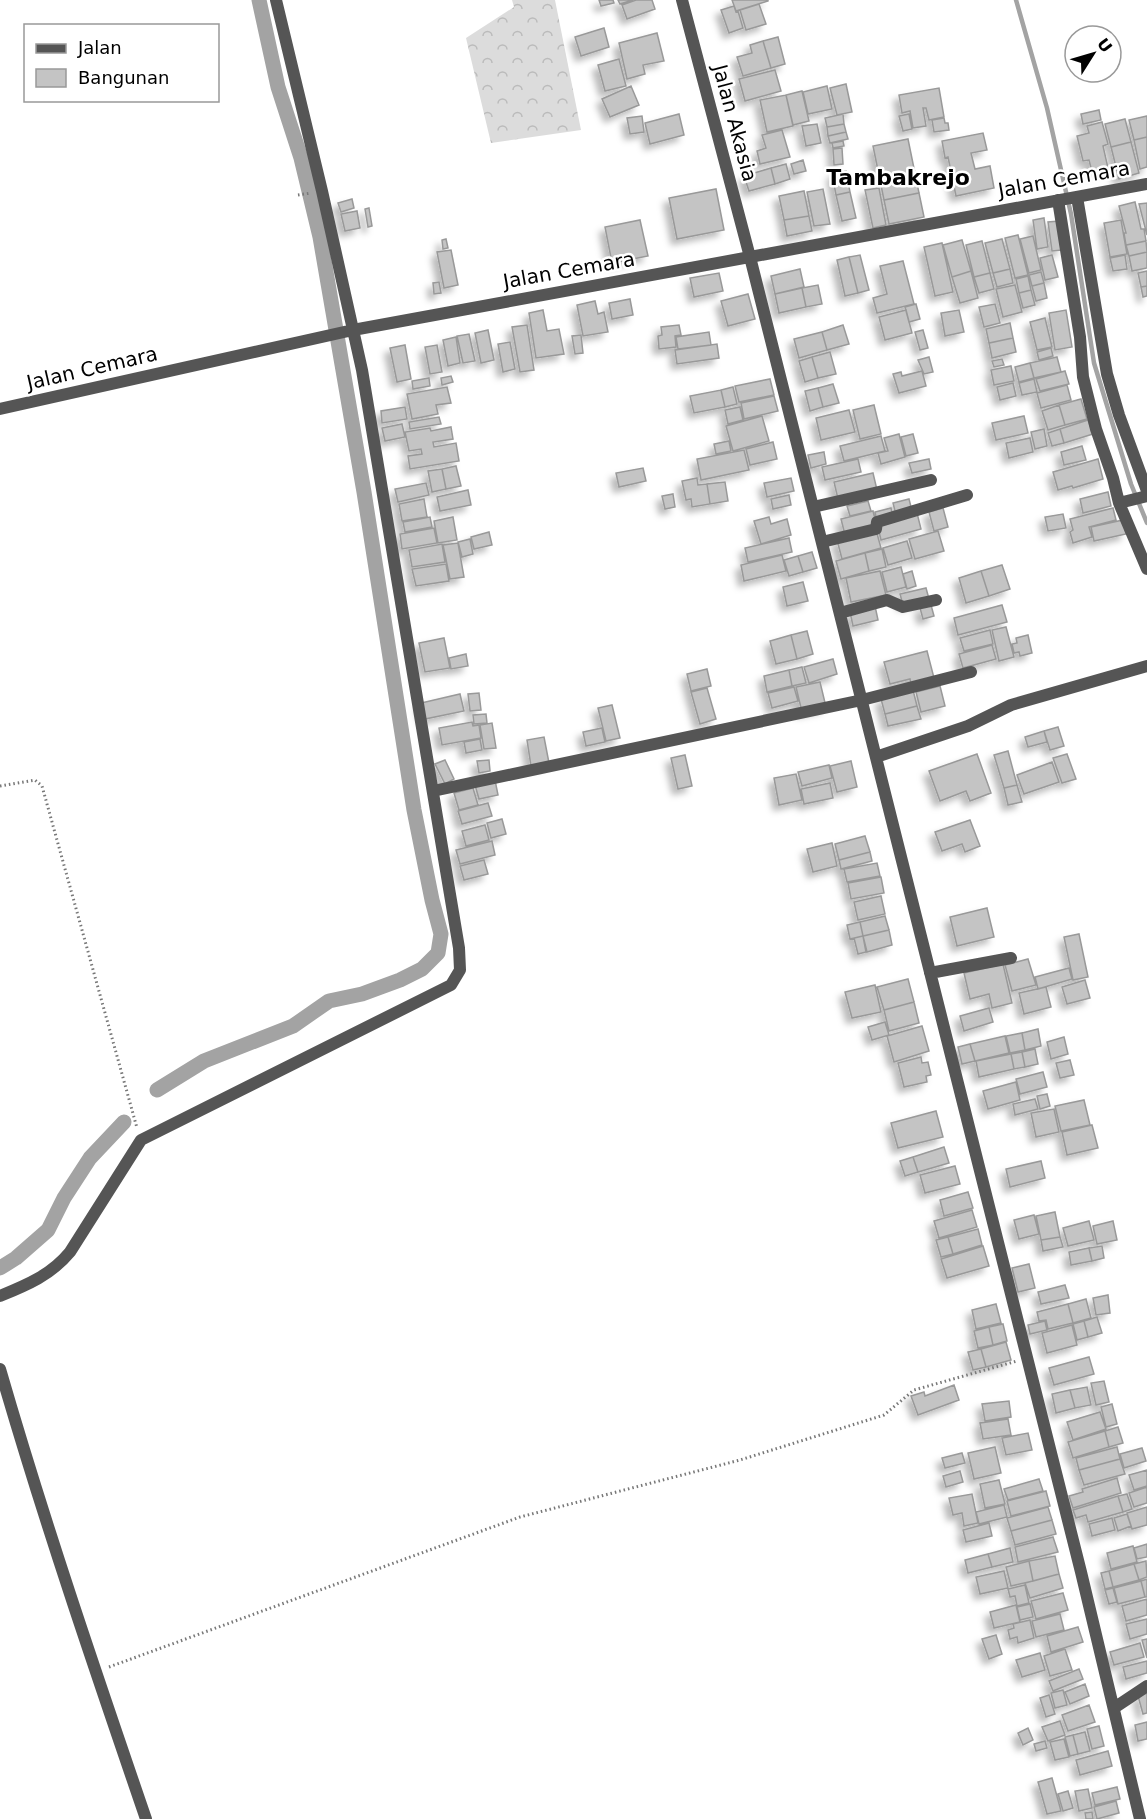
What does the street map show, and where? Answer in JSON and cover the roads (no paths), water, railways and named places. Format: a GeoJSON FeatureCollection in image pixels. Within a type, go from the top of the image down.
{"type":"FeatureCollection","features":[{"type":"Feature","properties":{"kind":"street"},"geometry":{"type":"LineString","coordinates":[[0,1296],[33,1281],[60,1264],[70,1252],[141,1140],[451,985],[460,970],[459,948],[364,382],[349,331],[322,191],[276,0]]}},
{"type":"Feature","properties":{"kind":"street","name":"Jalan Akasia"},"geometry":{"type":"LineString","coordinates":[[682,0],[750,257],[862,700],[1140,1819]]}},
{"type":"Feature","properties":{"kind":"street","name":"Jalan Cemara"},"geometry":{"type":"LineString","coordinates":[[0,409],[332,334],[1147,184]]}},
{"type":"Feature","properties":{"kind":"street"},"geometry":{"type":"LineString","coordinates":[[1068,199],[1137,497],[1147,569]]}},
{"type":"Feature","properties":{"kind":"street"},"geometry":{"type":"LineString","coordinates":[[1068,199],[1083,377],[1096,429],[1113,478],[1137,497]]}},
{"type":"Feature","properties":{"kind":"street"},"geometry":{"type":"LineString","coordinates":[[813,507],[931,480]]}},
{"type":"Feature","properties":{"kind":"street"},"geometry":{"type":"LineString","coordinates":[[822,542],[876,529],[877,522],[967,495]]}},
{"type":"Feature","properties":{"kind":"street"},"geometry":{"type":"LineString","coordinates":[[840,613],[886,600],[903,607],[936,600]]}},
{"type":"Feature","properties":{"kind":"street"},"geometry":{"type":"LineString","coordinates":[[876,757],[968,726],[1011,705],[1147,666]]}},
{"type":"Feature","properties":{"kind":"street"},"geometry":{"type":"LineString","coordinates":[[433,791],[862,700],[971,672]]}},
{"type":"Feature","properties":{"kind":"street"},"geometry":{"type":"LineString","coordinates":[[930,973],[1011,958]]}},
{"type":"Feature","properties":{"kind":"street"},"geometry":{"type":"LineString","coordinates":[[0,1369],[36,1494],[146,1819]]}},
{"type":"Feature","properties":{"kind":"street"},"geometry":{"type":"LineString","coordinates":[[1114,1708],[1147,1686]]}},
{"type":"Feature","properties":{"kind":"waterway"},"geometry":{"type":"LineString","coordinates":[[157,1090],[204,1061],[293,1026],[329,1001],[362,994],[422,969],[438,953],[441,934],[414,810],[364,492],[320,237],[301,158],[278,87],[259,0]]}},
{"type":"Feature","properties":{"kind":"waterway"},"geometry":{"type":"LineString","coordinates":[[1016,0],[1047,108],[1071,214],[1094,363],[1131,484],[1147,523]]}},
{"type":"Feature","properties":{"kind":"waterway"},"geometry":{"type":"LineString","coordinates":[[0,1268],[16,1258],[48,1230],[64,1198],[90,1158],[124,1122]]}},
{"type":"Feature","properties":{"kind":"district","name":"Tambakrejo"},"geometry":{"type":"Point","coordinates":[898,177]}}]}
